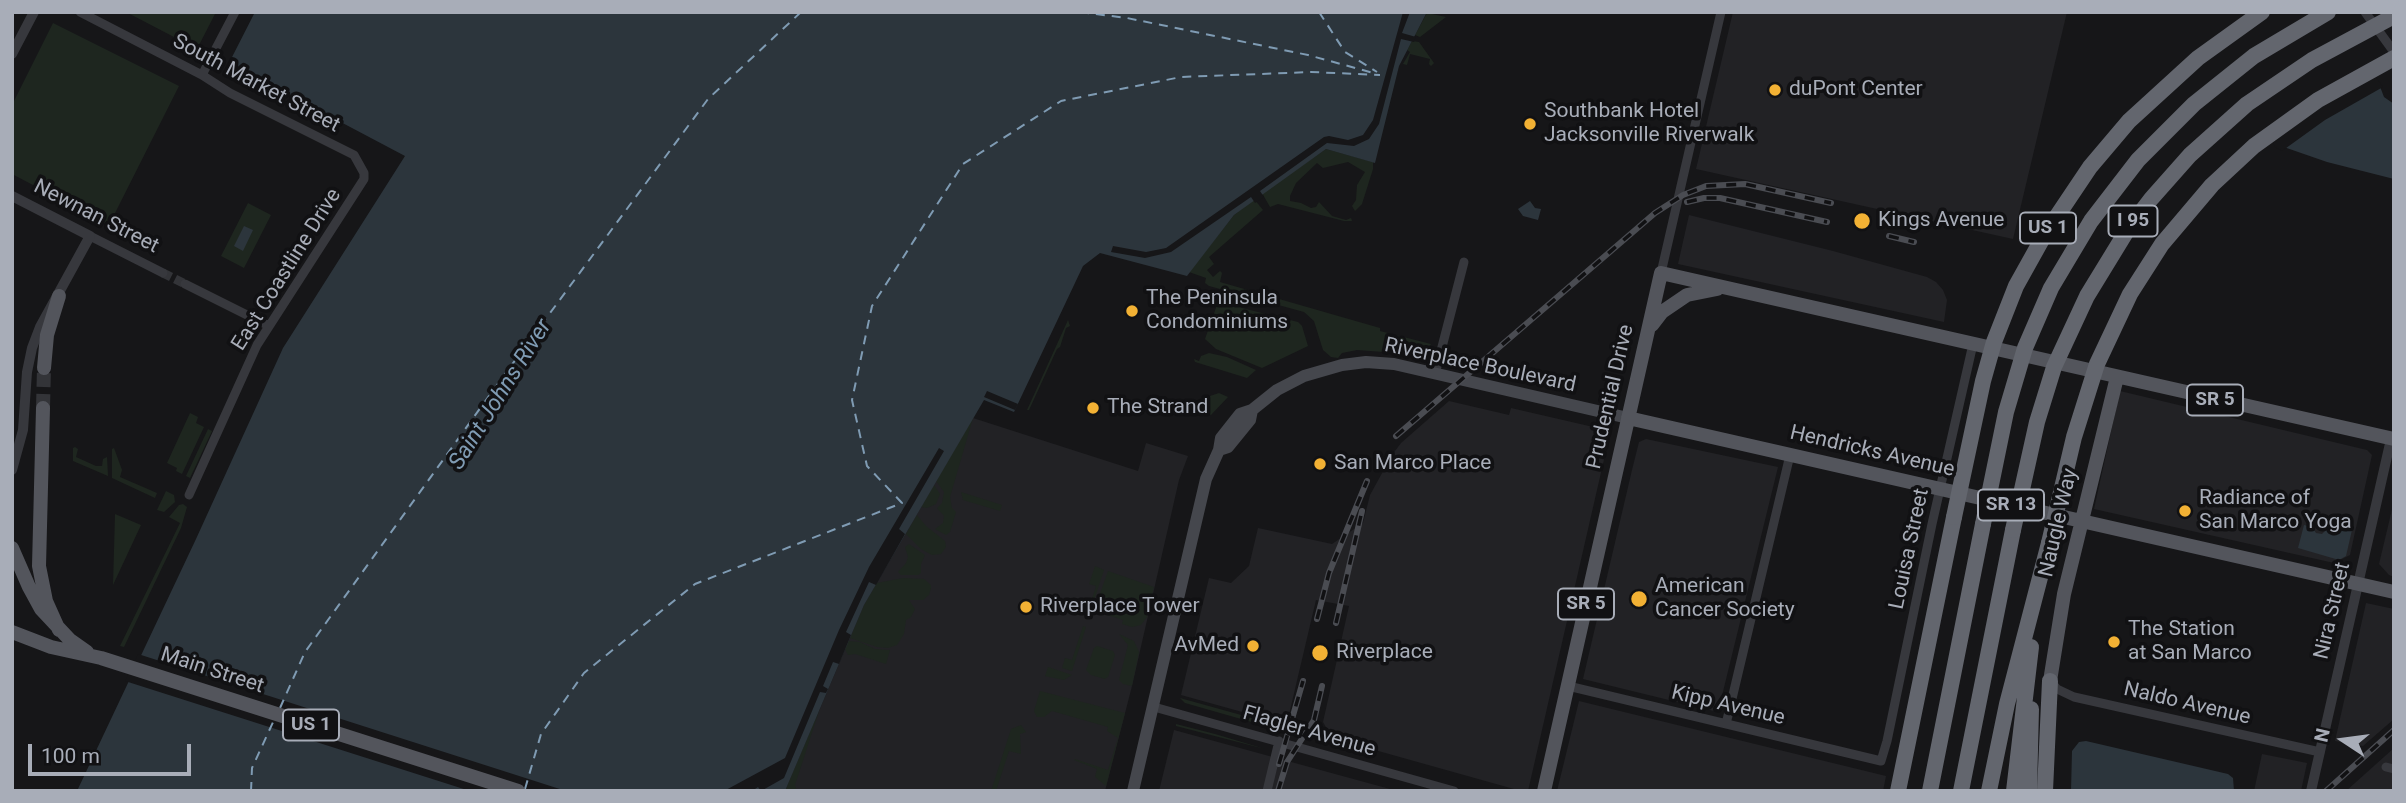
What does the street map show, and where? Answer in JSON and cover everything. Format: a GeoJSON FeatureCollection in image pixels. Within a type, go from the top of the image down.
{"type":"FeatureCollection","features":[{"type":"Feature","properties":{"kind":"highway","name":"US 1"},"geometry":{"type":"LineString","coordinates":[[1898,791],[1983,381],[1994,342],[2016,286],[2050,225],[2090,167],[2136,114],[2198,58],[2262,12]]}},
{"type":"Feature","properties":{"kind":"highway","name":"I 95"},"geometry":{"type":"LineString","coordinates":[[1930,791],[2006,412],[2025,348],[2052,288],[2091,221],[2138,160],[2193,104],[2254,56],[2328,12]]}},
{"type":"Feature","properties":{"kind":"highway","name":"I 95"},"geometry":{"type":"LineString","coordinates":[[1961,791],[2037,422],[2054,367],[2087,296],[2127,229],[2177,169],[2247,104],[2312,61],[2394,16]]}},
{"type":"Feature","properties":{"kind":"highway"},"geometry":{"type":"LineString","coordinates":[[1989,791],[2002,725],[2076,429],[2097,364],[2122,309],[2157,252],[2198,200],[2254,146],[2318,100],[2394,58]]}},
{"type":"Feature","properties":{"kind":"highway"},"geometry":{"type":"LineString","coordinates":[[2014,791],[2023,700],[2049,543]]}},
{"type":"Feature","properties":{"kind":"highway"},"geometry":{"type":"LineString","coordinates":[[2029,791],[2036,612]]}},
{"type":"Feature","properties":{"kind":"highway"},"geometry":{"type":"LineString","coordinates":[[2045,791],[2050,681]]}},
{"type":"Feature","properties":{"kind":"main road","name":"SR 5"},"geometry":{"type":"LineString","coordinates":[[1661,273],[2393,439]]}},
{"type":"Feature","properties":{"kind":"main road","name":"Prudential Drive"},"geometry":{"type":"LineString","coordinates":[[1544,791],[1661,273]]}},
{"type":"Feature","properties":{"kind":"main road","name":"SR 5"},"geometry":{"type":"LineString","coordinates":[[1649,328],[1661,312],[1686,295],[1727,288]]}},
{"type":"Feature","properties":{"kind":"main road"},"geometry":{"type":"LineString","coordinates":[[44,368],[47,335],[59,296]]}},
{"type":"Feature","properties":{"kind":"main road","name":"Riverplace Boulevard"},"geometry":{"type":"LineString","coordinates":[[1133,791],[1201,497],[1221,438],[1240,414],[1252,410],[1293,382],[1314,373],[1360,362],[1394,365],[1628,418]]}},
{"type":"Feature","properties":{"kind":"main road","name":"Naugle Way"},"geometry":{"type":"LineString","coordinates":[[2050,681],[2060,615],[2117,377]]}},
{"type":"Feature","properties":{"kind":"main road"},"geometry":{"type":"LineString","coordinates":[[43,408],[40,578],[48,608],[59,630]]}},
{"type":"Feature","properties":{"kind":"main road","name":"Hendricks Avenue"},"geometry":{"type":"LineString","coordinates":[[1628,418],[2394,592]]}},
{"type":"Feature","properties":{"kind":"main road","name":"US 1"},"geometry":{"type":"LineString","coordinates":[[12,548],[34,598],[59,630],[80,648],[101,658]]}},
{"type":"Feature","properties":{"kind":"main road","name":"Main Street"},"geometry":{"type":"LineString","coordinates":[[12,632],[51,647],[101,658],[518,791]]}},
{"type":"Feature","properties":{"kind":"street"},"geometry":{"type":"LineString","coordinates":[[12,54],[34,12]]}},
{"type":"Feature","properties":{"kind":"street","name":"South Market Street"},"geometry":{"type":"LineString","coordinates":[[80,12],[202,75],[230,93],[354,155],[361,165],[364,179]]}},
{"type":"Feature","properties":{"kind":"street"},"geometry":{"type":"LineString","coordinates":[[202,75],[234,12]]}},
{"type":"Feature","properties":{"kind":"street","name":"Prudential Drive"},"geometry":{"type":"LineString","coordinates":[[1661,273],[1720,12]]}},
{"type":"Feature","properties":{"kind":"street"},"geometry":{"type":"LineString","coordinates":[[2365,12],[2394,51]]}},
{"type":"Feature","properties":{"kind":"street","name":"East Coastline Drive"},"geometry":{"type":"LineString","coordinates":[[189,495],[257,345],[364,179]]}},
{"type":"Feature","properties":{"kind":"street","name":"Newnan Street"},"geometry":{"type":"LineString","coordinates":[[12,196],[163,273]]}},
{"type":"Feature","properties":{"kind":"street"},"geometry":{"type":"LineString","coordinates":[[12,470],[23,430],[28,365],[32,348],[90,236]]}},
{"type":"Feature","properties":{"kind":"street"},"geometry":{"type":"LineString","coordinates":[[1435,374],[1464,262]]}},
{"type":"Feature","properties":{"kind":"street"},"geometry":{"type":"LineString","coordinates":[[185,284],[269,326]]}},
{"type":"Feature","properties":{"kind":"street","name":"Louisa Street"},"geometry":{"type":"LineString","coordinates":[[1881,761],[1973,344]]}},
{"type":"Feature","properties":{"kind":"street","name":"Nira Street"},"geometry":{"type":"LineString","coordinates":[[2311,791],[2393,439]]}},
{"type":"Feature","properties":{"kind":"street"},"geometry":{"type":"LineString","coordinates":[[1726,724],[1790,455]]}},
{"type":"Feature","properties":{"kind":"street","name":"Naldo Avenue"},"geometry":{"type":"LineString","coordinates":[[2050,681],[2057,689],[2074,697],[2320,752]]}},
{"type":"Feature","properties":{"kind":"street","name":"Kipp Avenue"},"geometry":{"type":"LineString","coordinates":[[1568,686],[1881,761]]}},
{"type":"Feature","properties":{"kind":"street","name":"Flagler Avenue"},"geometry":{"type":"LineString","coordinates":[[1154,707],[1454,791]]}},
{"type":"Feature","properties":{"kind":"street"},"geometry":{"type":"LineString","coordinates":[[1267,791],[1279,741]]}},
{"type":"Feature","properties":{"kind":"shaded area"},"geometry":{"type":"Polygon","coordinates":[[[126,12],[216,12],[197,49],[126,12]]]}},
{"type":"Feature","properties":{"kind":"shaded area"},"geometry":{"type":"Polygon","coordinates":[[[1733,12],[2067,12],[2013,239],[1696,169],[1733,12]]]}},
{"type":"Feature","properties":{"kind":"shaded area"},"geometry":{"type":"Polygon","coordinates":[[[1427,13],[1446,17],[1420,37],[1415,35],[1427,13]]]}},
{"type":"Feature","properties":{"kind":"shaded area"},"geometry":{"type":"Polygon","coordinates":[[[53,23],[179,86],[109,225],[12,174],[12,105],[53,23]]]}},
{"type":"Feature","properties":{"kind":"shaded area"},"geometry":{"type":"Polygon","coordinates":[[[1412,41],[1419,42],[1434,63],[1431,66],[1430,59],[1410,54],[1407,65],[1403,64],[1410,52],[1407,50],[1412,41]]]}},
{"type":"Feature","properties":{"kind":"shaded area"},"geometry":{"type":"Polygon","coordinates":[[[1326,149],[1373,162],[1362,204],[1355,211],[1352,206],[1356,200],[1357,185],[1365,172],[1348,162],[1323,168],[1317,163],[1296,183],[1290,201],[1311,208],[1316,207],[1319,202],[1332,216],[1346,220],[1351,218],[1352,221],[1344,221],[1278,204],[1270,207],[1262,193],[1326,149]]]}},
{"type":"Feature","properties":{"kind":"shaded area"},"geometry":{"type":"Polygon","coordinates":[[[1254,199],[1263,210],[1209,257],[1214,264],[1207,270],[1213,277],[1220,271],[1220,282],[1431,344],[1424,358],[1413,359],[1410,354],[1357,350],[1342,353],[1338,358],[1331,357],[1323,350],[1314,321],[1304,312],[1209,286],[1205,283],[1206,278],[1189,272],[1234,215],[1254,199]]]}},
{"type":"Feature","properties":{"kind":"shaded area"},"geometry":{"type":"Polygon","coordinates":[[[248,203],[271,215],[244,268],[221,256],[248,203]]]}},
{"type":"Feature","properties":{"kind":"shaded area"},"geometry":{"type":"Polygon","coordinates":[[[1689,215],[1927,277],[1943,290],[1947,300],[1944,322],[1678,264],[1689,215]]]}},
{"type":"Feature","properties":{"kind":"shaded area"},"geometry":{"type":"Polygon","coordinates":[[[1218,302],[1298,322],[1302,326],[1308,346],[1262,368],[1216,349],[1205,339],[1218,302]]]}},
{"type":"Feature","properties":{"kind":"shaded area"},"geometry":{"type":"Polygon","coordinates":[[[1068,320],[1070,326],[1066,328],[1060,347],[1027,410],[1068,320]]]}},
{"type":"Feature","properties":{"kind":"shaded area"},"geometry":{"type":"Polygon","coordinates":[[[1209,353],[1227,357],[1256,370],[1247,378],[1195,362],[1194,359],[1199,361],[1201,356],[1209,353]]]}},
{"type":"Feature","properties":{"kind":"shaded area"},"geometry":{"type":"Polygon","coordinates":[[[2120,391],[2367,450],[2372,455],[2350,555],[2334,563],[2094,509],[2120,391]]]}},
{"type":"Feature","properties":{"kind":"shaded area"},"geometry":{"type":"Polygon","coordinates":[[[1219,393],[1228,397],[1211,415],[1197,411],[1204,398],[1219,393]]]}},
{"type":"Feature","properties":{"kind":"shaded area"},"geometry":{"type":"Polygon","coordinates":[[[1449,401],[1509,415],[1511,408],[1602,429],[1608,442],[1528,791],[1332,738],[1323,722],[1349,606],[1316,600],[1287,723],[1181,695],[1209,578],[1231,583],[1249,566],[1258,528],[1332,544],[1363,523],[1370,495],[1392,455],[1401,443],[1449,401]]]}},
{"type":"Feature","properties":{"kind":"shaded area"},"geometry":{"type":"Polygon","coordinates":[[[190,413],[198,417],[196,423],[204,427],[182,474],[167,463],[190,413]]]}},
{"type":"Feature","properties":{"kind":"shaded area"},"geometry":{"type":"Polygon","coordinates":[[[973,418],[1138,471],[1146,443],[1188,456],[1179,480],[1105,791],[785,791],[864,605],[973,418]]]}},
{"type":"Feature","properties":{"kind":"shaded area"},"geometry":{"type":"Polygon","coordinates":[[[973,418],[950,497],[952,508],[956,512],[950,532],[946,535],[935,529],[943,523],[944,516],[937,508],[942,503],[944,492],[936,481],[973,418]]]}},
{"type":"Feature","properties":{"kind":"shaded area"},"geometry":{"type":"Polygon","coordinates":[[[208,429],[212,431],[190,478],[186,476],[208,429]]]}},
{"type":"Feature","properties":{"kind":"shaded area"},"geometry":{"type":"Polygon","coordinates":[[[1646,439],[1778,467],[1718,712],[1583,679],[1639,442],[1646,439]]]}},
{"type":"Feature","properties":{"kind":"shaded area"},"geometry":{"type":"Polygon","coordinates":[[[75,447],[78,449],[76,457],[96,466],[102,466],[103,459],[107,457],[108,476],[73,461],[75,447]]]}},
{"type":"Feature","properties":{"kind":"shaded area"},"geometry":{"type":"Polygon","coordinates":[[[114,448],[122,470],[120,477],[157,493],[155,498],[112,478],[114,448]]]}},
{"type":"Feature","properties":{"kind":"shaded area"},"geometry":{"type":"Polygon","coordinates":[[[934,485],[940,494],[936,504],[927,508],[921,507],[934,485]]]}},
{"type":"Feature","properties":{"kind":"shaded area"},"geometry":{"type":"Polygon","coordinates":[[[166,491],[174,495],[175,502],[164,512],[157,510],[166,491]]]}},
{"type":"Feature","properties":{"kind":"shaded area"},"geometry":{"type":"Polygon","coordinates":[[[961,492],[1002,505],[1000,511],[963,500],[961,492]]]}},
{"type":"Feature","properties":{"kind":"shaded area"},"geometry":{"type":"Polygon","coordinates":[[[2394,501],[2394,577],[2379,564],[2394,501]]]}},
{"type":"Feature","properties":{"kind":"shaded area"},"geometry":{"type":"Polygon","coordinates":[[[183,504],[187,507],[181,528],[124,647],[120,646],[180,523],[169,517],[183,504]]]}},
{"type":"Feature","properties":{"kind":"shaded area"},"geometry":{"type":"Polygon","coordinates":[[[115,514],[141,525],[113,585],[115,514]]]}},
{"type":"Feature","properties":{"kind":"shaded area"},"geometry":{"type":"Polygon","coordinates":[[[917,515],[945,541],[946,547],[941,554],[932,555],[921,549],[906,534],[917,515]]]}},
{"type":"Feature","properties":{"kind":"shaded area"},"geometry":{"type":"Polygon","coordinates":[[[909,544],[925,555],[921,573],[918,575],[901,575],[898,572],[906,563],[908,557],[905,547],[909,544]]]}},
{"type":"Feature","properties":{"kind":"shaded area"},"geometry":{"type":"Polygon","coordinates":[[[1095,566],[1104,570],[1089,609],[1096,586],[1089,584],[1095,566]]]}},
{"type":"Feature","properties":{"kind":"shaded area"},"geometry":{"type":"Polygon","coordinates":[[[1108,571],[1154,587],[1147,617],[1141,625],[1132,627],[1122,624],[1123,620],[1098,612],[1096,605],[1108,571]]]}},
{"type":"Feature","properties":{"kind":"shaded area"},"geometry":{"type":"Polygon","coordinates":[[[903,578],[924,579],[931,588],[929,595],[923,600],[909,600],[915,609],[906,620],[904,634],[897,645],[877,647],[850,638],[877,583],[903,578]]]}},
{"type":"Feature","properties":{"kind":"shaded area"},"geometry":{"type":"Polygon","coordinates":[[[2366,603],[2394,609],[2394,719],[2363,746],[2335,741],[2366,603]]]}},
{"type":"Feature","properties":{"kind":"shaded area"},"geometry":{"type":"Polygon","coordinates":[[[1083,626],[1086,627],[1072,671],[1062,668],[1065,658],[1072,660],[1083,626]]]}},
{"type":"Feature","properties":{"kind":"shaded area"},"geometry":{"type":"Polygon","coordinates":[[[1119,634],[1134,641],[1139,652],[1132,686],[1119,680],[1128,645],[1119,634]]]}},
{"type":"Feature","properties":{"kind":"shaded area"},"geometry":{"type":"Polygon","coordinates":[[[848,641],[860,642],[875,649],[890,650],[886,664],[855,654],[848,655],[845,649],[848,641]]]}},
{"type":"Feature","properties":{"kind":"shaded area"},"geometry":{"type":"Polygon","coordinates":[[[1097,646],[1113,651],[1115,655],[1105,679],[1091,675],[1086,670],[1097,646]]]}},
{"type":"Feature","properties":{"kind":"shaded area"},"geometry":{"type":"Polygon","coordinates":[[[1048,667],[1072,675],[1064,680],[1045,676],[1048,667]]]}},
{"type":"Feature","properties":{"kind":"shaded area"},"geometry":{"type":"Polygon","coordinates":[[[1040,691],[1125,713],[1106,786],[1095,777],[1097,769],[1074,760],[1108,770],[1118,738],[1107,731],[1108,727],[1052,711],[1044,717],[1037,717],[1034,711],[1040,691]]]}},
{"type":"Feature","properties":{"kind":"shaded area"},"geometry":{"type":"Polygon","coordinates":[[[1180,698],[1270,723],[1269,727],[1185,703],[1180,698]]]}},
{"type":"Feature","properties":{"kind":"shaded area"},"geometry":{"type":"Polygon","coordinates":[[[1579,701],[1886,776],[1883,791],[1557,791],[1579,701]]]}},
{"type":"Feature","properties":{"kind":"shaded area"},"geometry":{"type":"Polygon","coordinates":[[[820,708],[795,785],[797,791],[785,791],[820,708]]]}},
{"type":"Feature","properties":{"kind":"shaded area"},"geometry":{"type":"Polygon","coordinates":[[[1021,725],[1026,732],[1020,734],[1021,754],[1009,751],[996,791],[991,791],[1011,729],[1021,725]]]}},
{"type":"Feature","properties":{"kind":"shaded area"},"geometry":{"type":"Polygon","coordinates":[[[1176,726],[1215,734],[1265,749],[1176,726]]]}},
{"type":"Feature","properties":{"kind":"shaded area"},"geometry":{"type":"Polygon","coordinates":[[[1174,730],[1390,789],[1390,791],[1159,791],[1174,730]]]}},
{"type":"Feature","properties":{"kind":"shaded area"},"geometry":{"type":"Polygon","coordinates":[[[2394,748],[2394,791],[2346,791],[2394,748]]]}},
{"type":"Feature","properties":{"kind":"shaded area"},"geometry":{"type":"Polygon","coordinates":[[[2262,754],[2307,763],[2301,791],[2254,791],[2262,754]]]}},
{"type":"Feature","properties":{"kind":"water","name":"Saint Johns River"},"geometry":{"type":"Polygon","coordinates":[[[255,12],[1427,12],[1399,66],[1375,163],[1326,149],[1234,215],[1187,276],[1100,253],[1083,266],[1014,412],[984,400],[864,605],[785,791],[77,791],[283,348],[405,156],[229,63],[255,12]]]}},
{"type":"Feature","properties":{"kind":"water"},"geometry":{"type":"Polygon","coordinates":[[[2379,84],[2384,97],[2394,104],[2394,179],[2327,162],[2278,145],[2379,84]]]}},
{"type":"Feature","properties":{"kind":"water"},"geometry":{"type":"Polygon","coordinates":[[[1530,201],[1535,208],[1541,209],[1538,220],[1523,216],[1518,209],[1530,201]]]}},
{"type":"Feature","properties":{"kind":"water"},"geometry":{"type":"Polygon","coordinates":[[[244,226],[253,230],[243,251],[234,246],[244,226]]]}},
{"type":"Feature","properties":{"kind":"water"},"geometry":{"type":"Polygon","coordinates":[[[2328,524],[2352,530],[2346,556],[2339,560],[2298,548],[2304,525],[2322,534],[2328,524]]]}},
{"type":"Feature","properties":{"kind":"water"},"geometry":{"type":"Polygon","coordinates":[[[2086,741],[2228,774],[2233,778],[2234,791],[2071,791],[2072,751],[2079,742],[2086,741]]]}},
{"type":"Feature","properties":{"kind":"pier"},"geometry":{"type":"Polygon","coordinates":[[[1403,12],[1410,12],[1402,33],[1416,37],[1414,42],[1401,39],[1379,124],[1369,139],[1354,146],[1327,143],[1260,191],[1264,197],[1255,203],[1251,197],[1171,252],[1145,258],[1111,252],[1113,246],[1146,252],[1166,248],[1324,137],[1348,140],[1363,135],[1373,120],[1403,12]]]}},
{"type":"Feature","properties":{"kind":"pier"},"geometry":{"type":"Polygon","coordinates":[[[2352,73],[2376,77],[2383,87],[2325,120],[2282,151],[2275,147],[2273,142],[2338,81],[2352,73]]]}},
{"type":"Feature","properties":{"kind":"pier"},"geometry":{"type":"Polygon","coordinates":[[[987,391],[1018,404],[1015,410],[984,397],[987,391]]]}},
{"type":"Feature","properties":{"kind":"pier"},"geometry":{"type":"Polygon","coordinates":[[[939,448],[944,451],[899,529],[905,534],[876,585],[869,582],[846,632],[851,635],[839,664],[833,662],[823,686],[828,689],[826,693],[820,692],[784,778],[761,791],[758,787],[752,791],[724,791],[785,758],[869,567],[939,448]]]}},
{"type":"Feature","properties":{"kind":"pier"},"geometry":{"type":"Polygon","coordinates":[[[138,654],[566,791],[470,791],[125,681],[138,654]]]}},
{"type":"Feature","properties":{"kind":"ferry route"},"geometry":{"type":"LineString","coordinates":[[280,708],[305,652],[494,389],[708,99],[801,12]]}},
{"type":"Feature","properties":{"kind":"ferry route"},"geometry":{"type":"LineString","coordinates":[[1080,12],[1127,18],[1308,55],[1377,74]]}},
{"type":"Feature","properties":{"kind":"ferry route"},"geometry":{"type":"LineString","coordinates":[[1319,12],[1345,52],[1377,72]]}},
{"type":"Feature","properties":{"kind":"ferry route"},"geometry":{"type":"LineString","coordinates":[[525,789],[541,734],[584,673],[695,584],[902,503],[867,466],[852,400],[872,306],[963,164],[1061,101],[1181,77],[1311,72],[1380,75]]}},
{"type":"Feature","properties":{"kind":"ferry route"},"geometry":{"type":"LineString","coordinates":[[251,791],[252,768],[274,720]]}},
{"type":"Feature","properties":{"kind":"tunnel"},"geometry":{"type":"LineString","coordinates":[[163,273],[185,284]]}},
{"type":"Feature","properties":{"kind":"tunnel"},"geometry":{"type":"LineString","coordinates":[[43,408],[44,368]]}},
{"type":"Feature","properties":{"kind":"railway"},"geometry":{"type":"LineString","coordinates":[[1396,436],[1655,213],[1683,195],[1706,186],[1745,184],[1831,203]]}},
{"type":"Feature","properties":{"kind":"railway"},"geometry":{"type":"LineString","coordinates":[[1687,202],[1720,198],[1827,222]]}},
{"type":"Feature","properties":{"kind":"railway"},"geometry":{"type":"LineString","coordinates":[[1894,217],[1918,222]]}},
{"type":"Feature","properties":{"kind":"railway"},"geometry":{"type":"LineString","coordinates":[[1889,236],[1914,242]]}},
{"type":"Feature","properties":{"kind":"railway"},"geometry":{"type":"LineString","coordinates":[[1317,619],[1329,573],[1367,481]]}},
{"type":"Feature","properties":{"kind":"railway"},"geometry":{"type":"LineString","coordinates":[[1336,623],[1362,511]]}},
{"type":"Feature","properties":{"kind":"railway"},"geometry":{"type":"LineString","coordinates":[[1279,764],[1303,681]]}},
{"type":"Feature","properties":{"kind":"railway"},"geometry":{"type":"LineString","coordinates":[[1278,791],[1287,762],[1314,720],[1322,686]]}},
{"type":"Feature","properties":{"kind":"railway"},"geometry":{"type":"LineString","coordinates":[[2326,791],[2394,730]]}},
{"type":"Feature","properties":{"kind":"place","name":"duPont Center"},"geometry":{"type":"Point","coordinates":[1775,90]}},
{"type":"Feature","properties":{"kind":"place","name":"Southbank Hotel Jacksonville Riverwalk"},"geometry":{"type":"Point","coordinates":[1530,124]}},
{"type":"Feature","properties":{"kind":"place","name":"Kings Avenue"},"geometry":{"type":"Point","coordinates":[1862,221]}},
{"type":"Feature","properties":{"kind":"place","name":"The Peninsula Condominiums"},"geometry":{"type":"Point","coordinates":[1132,311]}},
{"type":"Feature","properties":{"kind":"place","name":"The Strand"},"geometry":{"type":"Point","coordinates":[1093,408]}},
{"type":"Feature","properties":{"kind":"place","name":"San Marco Place"},"geometry":{"type":"Point","coordinates":[1320,464]}},
{"type":"Feature","properties":{"kind":"place","name":"Radiance of San Marco Yoga"},"geometry":{"type":"Point","coordinates":[2185,511]}},
{"type":"Feature","properties":{"kind":"place","name":"American Cancer Society"},"geometry":{"type":"Point","coordinates":[1639,599]}},
{"type":"Feature","properties":{"kind":"place","name":"Riverplace Tower"},"geometry":{"type":"Point","coordinates":[1026,607]}},
{"type":"Feature","properties":{"kind":"place","name":"The Station at San Marco"},"geometry":{"type":"Point","coordinates":[2114,642]}},
{"type":"Feature","properties":{"kind":"place","name":"AvMed"},"geometry":{"type":"Point","coordinates":[1253,646]}},
{"type":"Feature","properties":{"kind":"place","name":"Riverplace"},"geometry":{"type":"Point","coordinates":[1320,653]}}]}
